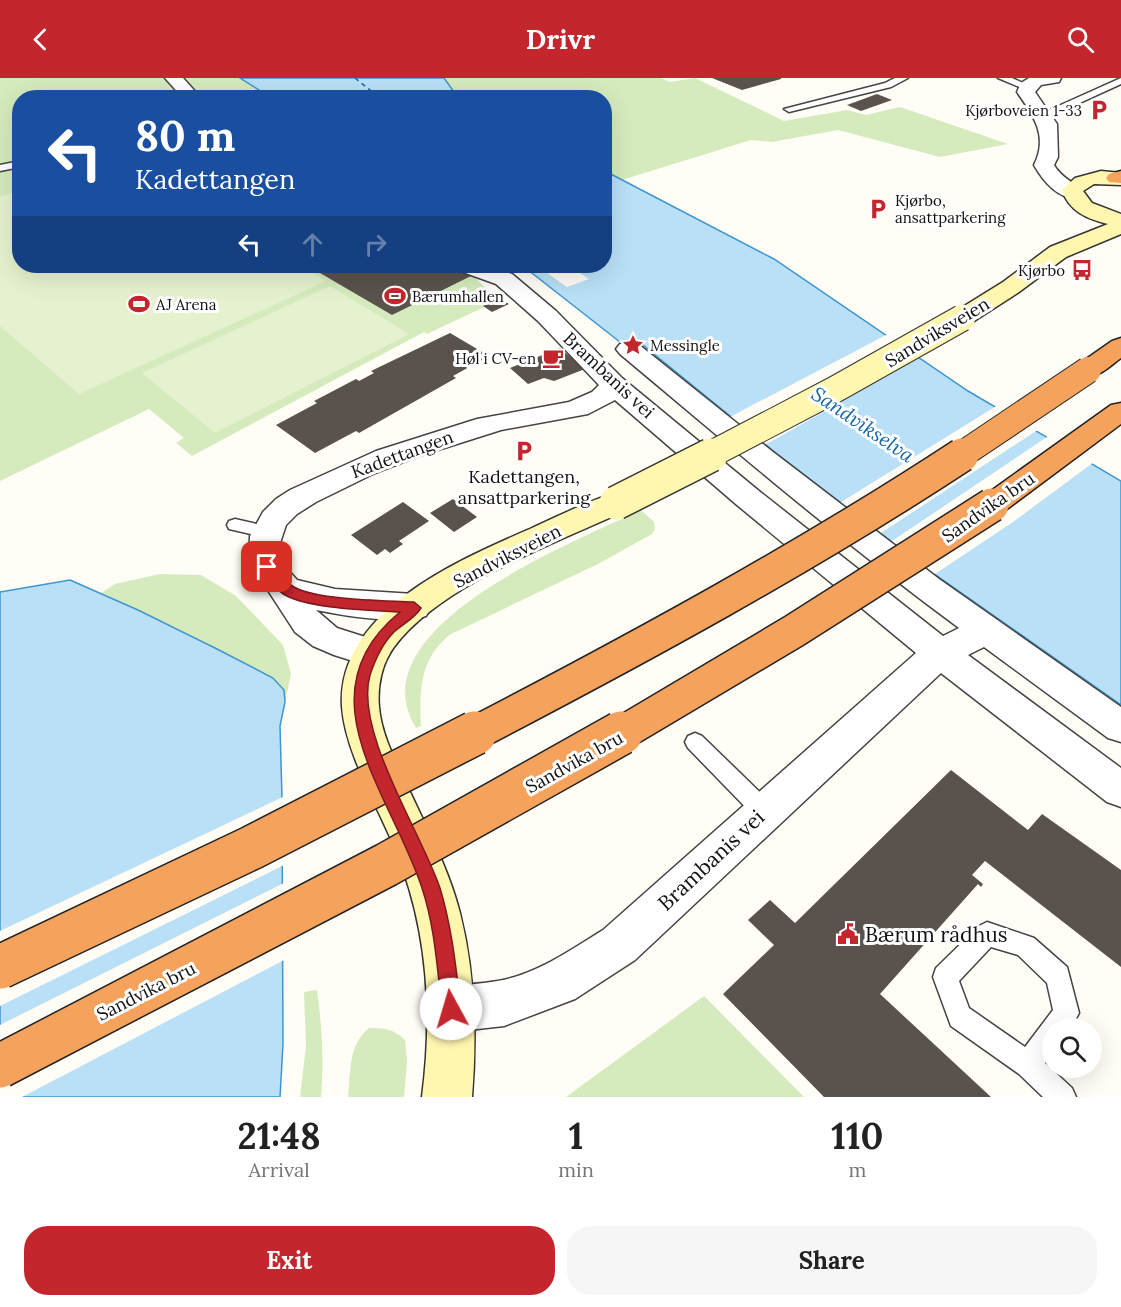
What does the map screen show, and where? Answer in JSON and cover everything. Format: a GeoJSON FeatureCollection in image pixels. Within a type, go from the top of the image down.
{"type":"FeatureCollection","features":[{"type":"Feature","properties":{"kind":"highway"},"geometry":{"type":"LineString","coordinates":[[0,967],[144,901],[295,827],[616,660],[936,472],[1121,346]]}},
{"type":"Feature","properties":{"kind":"highway","name":"Sandvika bru"},"geometry":{"type":"LineString","coordinates":[[0,1066],[331,897],[659,714],[889,573],[992,505],[1121,411]]}},
{"type":"Feature","properties":{"kind":"main road"},"geometry":{"type":"LineString","coordinates":[[1119,178],[1095,178],[1077,183],[1072,190],[1077,199],[1096,213],[1121,220]]}},
{"type":"Feature","properties":{"kind":"main road","name":"Sandviksveien"},"geometry":{"type":"LineString","coordinates":[[1058,252],[1077,199]]}},
{"type":"Feature","properties":{"kind":"main road","name":"Sandviksveien"},"geometry":{"type":"LineString","coordinates":[[447,1097],[451,1065],[451,1009],[442,930],[430,886],[370,746],[362,720],[360,698],[363,676],[372,653],[388,629],[414,608],[475,569],[771,426],[962,318],[1011,287],[1058,252],[1121,226]]}},
{"type":"Feature","properties":{"kind":"street"},"geometry":{"type":"LineString","coordinates":[[173,78],[185,90]]}},
{"type":"Feature","properties":{"kind":"street"},"geometry":{"type":"LineString","coordinates":[[1053,78],[1036,81],[1027,87],[1026,92],[1048,124],[1048,158],[1044,161],[1046,170],[1077,199]]}},
{"type":"Feature","properties":{"kind":"street"},"geometry":{"type":"LineString","coordinates":[[1048,158],[1095,178]]}},
{"type":"Feature","properties":{"kind":"street","name":"Brambanis vei"},"geometry":{"type":"LineString","coordinates":[[487,273],[504,279],[547,316],[613,384],[748,498],[940,653],[1121,790]]}},
{"type":"Feature","properties":{"kind":"street"},"geometry":{"type":"LineString","coordinates":[[629,349],[824,509],[1121,727]]}},
{"type":"Feature","properties":{"kind":"street","name":"Kadettangen"},"geometry":{"type":"LineString","coordinates":[[268,532],[281,510],[345,475],[436,440],[502,422],[580,406],[604,397],[613,384]]}},
{"type":"Feature","properties":{"kind":"street"},"geometry":{"type":"LineString","coordinates":[[268,532],[265,539],[267,567],[289,591],[306,622],[326,639],[372,653]]}},
{"type":"Feature","properties":{"kind":"street"},"geometry":{"type":"LineString","coordinates":[[289,591],[351,604],[414,608]]}},
{"type":"Feature","properties":{"kind":"street"},"geometry":{"type":"LineString","coordinates":[[940,653],[986,630]]}},
{"type":"Feature","properties":{"kind":"street","name":"Brambanis vei"},"geometry":{"type":"LineString","coordinates":[[451,1009],[504,1003],[559,983],[619,945],[940,653]]}},
{"type":"Feature","properties":{"kind":"lane"},"geometry":{"type":"LineString","coordinates":[[789,109],[888,85],[903,78]]}},
{"type":"Feature","properties":{"kind":"lane"},"geometry":{"type":"LineString","coordinates":[[1003,78],[1027,87]]}},
{"type":"Feature","properties":{"kind":"lane"},"geometry":{"type":"LineString","coordinates":[[1041,113],[1057,110],[1121,81]]}},
{"type":"Feature","properties":{"kind":"lane"},"geometry":{"type":"LineString","coordinates":[[235,525],[268,532]]}},
{"type":"Feature","properties":{"kind":"lane"},"geometry":{"type":"LineString","coordinates":[[695,742],[764,811]]}},
{"type":"Feature","properties":{"kind":"lane"},"geometry":{"type":"LineString","coordinates":[[1062,1018],[1066,1013],[1058,976],[1025,946],[987,934],[945,977],[960,1017],[1028,1065],[1063,1097]]}},
{"type":"Feature","properties":{"kind":"lane"},"geometry":{"type":"LineString","coordinates":[[1028,1065],[1042,1046]]}},
{"type":"Feature","properties":{"kind":"green space"},"geometry":{"type":"Polygon","coordinates":[[[0,78],[240,78],[259,90],[12,90],[12,273],[480,273],[473,276],[499,300],[427,334],[424,332],[192,456],[176,443],[184,438],[149,409],[0,481],[0,78]]]}},
{"type":"Feature","properties":{"kind":"green space"},"geometry":{"type":"Polygon","coordinates":[[[444,78],[661,78],[670,82],[695,78],[784,121],[847,110],[866,115],[900,107],[1008,144],[940,157],[838,130],[772,142],[751,140],[622,180],[612,175],[612,90],[453,90],[444,78]]]}},
{"type":"Feature","properties":{"kind":"green space","name":"AJ Arena"},"geometry":{"type":"Polygon","coordinates":[[[12,193],[12,273],[312,273],[326,281],[79,394],[0,326],[0,197],[12,193]]]}},
{"type":"Feature","properties":{"kind":"green space"},"geometry":{"type":"Polygon","coordinates":[[[330,286],[409,334],[215,433],[142,373],[330,286]]]}},
{"type":"Feature","properties":{"kind":"green space"},"geometry":{"type":"Polygon","coordinates":[[[641,510],[654,522],[655,529],[652,534],[598,564],[451,634],[441,643],[427,664],[421,688],[421,726],[416,728],[405,691],[416,656],[443,623],[481,593],[525,566],[641,510]]]}},
{"type":"Feature","properties":{"kind":"green space"},"geometry":{"type":"Polygon","coordinates":[[[160,574],[201,575],[236,596],[283,645],[291,674],[285,702],[284,690],[273,678],[177,628],[101,593],[115,584],[160,574]]]}},
{"type":"Feature","properties":{"kind":"green space"},"geometry":{"type":"Polygon","coordinates":[[[317,990],[322,1043],[321,1097],[300,1097],[306,1046],[304,992],[317,990]]]}},
{"type":"Feature","properties":{"kind":"green space"},"geometry":{"type":"Polygon","coordinates":[[[704,996],[804,1097],[566,1097],[704,996]]]}},
{"type":"Feature","properties":{"kind":"green space"},"geometry":{"type":"Polygon","coordinates":[[[369,1028],[380,1028],[397,1033],[405,1040],[407,1061],[404,1097],[348,1097],[354,1051],[357,1042],[369,1028]]]}},
{"type":"Feature","properties":{"kind":"water"},"geometry":{"type":"Polygon","coordinates":[[[240,78],[444,78],[453,90],[259,90],[240,78]]]}},
{"type":"Feature","properties":{"kind":"water","name":"Sandvikselva"},"geometry":{"type":"Polygon","coordinates":[[[612,175],[774,259],[968,391],[1121,481],[1121,705],[923,566],[773,451],[638,341],[625,346],[532,273],[612,273],[612,175]]]}},
{"type":"Feature","properties":{"kind":"water"},"geometry":{"type":"Polygon","coordinates":[[[70,580],[217,649],[273,678],[284,690],[285,702],[280,726],[283,1044],[280,1097],[0,1097],[0,592],[70,580]]]}},
{"type":"Feature","properties":{"kind":"pier"},"geometry":{"type":"Polygon","coordinates":[[[547,273],[580,273],[589,279],[567,287],[547,273]]]}},
{"type":"Feature","properties":{"kind":"pier"},"geometry":{"type":"Polygon","coordinates":[[[888,334],[921,357],[772,441],[762,446],[728,418],[888,334]]]}},
{"type":"Feature","properties":{"kind":"pier"},"geometry":{"type":"Polygon","coordinates":[[[998,405],[1039,429],[878,535],[838,504],[998,405]]]}},
{"type":"Feature","properties":{"kind":"pier"},"geometry":{"type":"Polygon","coordinates":[[[1050,435],[1094,462],[1013,522],[932,576],[889,543],[1050,435]]]}},
{"type":"Feature","properties":{"kind":"pier"},"geometry":{"type":"Polygon","coordinates":[[[285,796],[286,864],[0,1006],[0,931],[285,796]]]}},
{"type":"Feature","properties":{"kind":"pier"},"geometry":{"type":"Polygon","coordinates":[[[286,882],[286,959],[22,1097],[0,1097],[0,1025],[286,882]]]}},
{"type":"Feature","properties":{"kind":"building"},"geometry":{"type":"Polygon","coordinates":[[[712,78],[781,78],[781,79],[742,90],[712,78]]]}},
{"type":"Feature","properties":{"kind":"building"},"geometry":{"type":"Polygon","coordinates":[[[877,94],[892,100],[861,111],[847,105],[877,94]]]}},
{"type":"Feature","properties":{"kind":"building","name":"Bærumhallen"},"geometry":{"type":"Polygon","coordinates":[[[320,273],[465,273],[471,276],[392,315],[320,273]]]}},
{"type":"Feature","properties":{"kind":"building"},"geometry":{"type":"Polygon","coordinates":[[[499,298],[509,304],[492,312],[483,306],[499,298]]]}},
{"type":"Feature","properties":{"kind":"building"},"geometry":{"type":"Polygon","coordinates":[[[450,333],[489,356],[453,376],[456,378],[359,433],[356,431],[315,453],[276,425],[317,403],[314,401],[356,379],[359,381],[374,373],[371,371],[450,333]]]}},
{"type":"Feature","properties":{"kind":"building","name":"Høl i CV-en"},"geometry":{"type":"Polygon","coordinates":[[[560,348],[585,369],[554,381],[544,378],[528,384],[510,368],[560,348]]]}},
{"type":"Feature","properties":{"kind":"building"},"geometry":{"type":"Polygon","coordinates":[[[453,499],[477,517],[454,532],[430,513],[453,499]]]}},
{"type":"Feature","properties":{"kind":"building"},"geometry":{"type":"Polygon","coordinates":[[[403,502],[429,521],[399,541],[403,544],[390,553],[385,549],[377,555],[351,535],[403,502]]]}},
{"type":"Feature","properties":{"kind":"building","name":"Bærum rådhus"},"geometry":{"type":"Polygon","coordinates":[[[951,770],[1028,830],[1042,814],[1121,870],[1121,967],[985,861],[972,875],[983,884],[981,887],[978,884],[880,994],[991,1097],[824,1097],[723,994],[774,945],[748,920],[770,900],[795,923],[951,770]]]}},
{"type":"Feature","properties":{"kind":"ferry route"},"geometry":{"type":"LineString","coordinates":[[355,78],[370,90]]}},
{"type":"Feature","properties":{"kind":"place","name":"Kjørboveien 1-33"},"geometry":{"type":"Point","coordinates":[1099,110]}},
{"type":"Feature","properties":{"kind":"place","name":"Kjørbo, ansattparkering"},"geometry":{"type":"Point","coordinates":[878,209]}},
{"type":"Feature","properties":{"kind":"place","name":"Kjørbo"},"geometry":{"type":"Point","coordinates":[1082,270]}},
{"type":"Feature","properties":{"kind":"place","name":"Bærumhallen"},"geometry":{"type":"Point","coordinates":[395,296]}},
{"type":"Feature","properties":{"kind":"place","name":"AJ Arena"},"geometry":{"type":"Point","coordinates":[139,304]}},
{"type":"Feature","properties":{"kind":"place","name":"Messingle"},"geometry":{"type":"Point","coordinates":[633,345]}},
{"type":"Feature","properties":{"kind":"place","name":"Høl i CV-en"},"geometry":{"type":"Point","coordinates":[553,358]}},
{"type":"Feature","properties":{"kind":"place","name":"Kadettangen, ansattparkering"},"geometry":{"type":"Point","coordinates":[524,451]}},
{"type":"Feature","properties":{"kind":"place","name":"Bærum rådhus"},"geometry":{"type":"Point","coordinates":[848,934]}},
{"type":"Feature","properties":{"kind":"route"},"geometry":{"type":"LineString","coordinates":[[267,567],[289,591],[303,596],[351,604],[414,608],[388,629],[375,646],[367,663],[360,698],[362,720],[370,746],[430,886],[442,930],[451,1009]]}}]}
